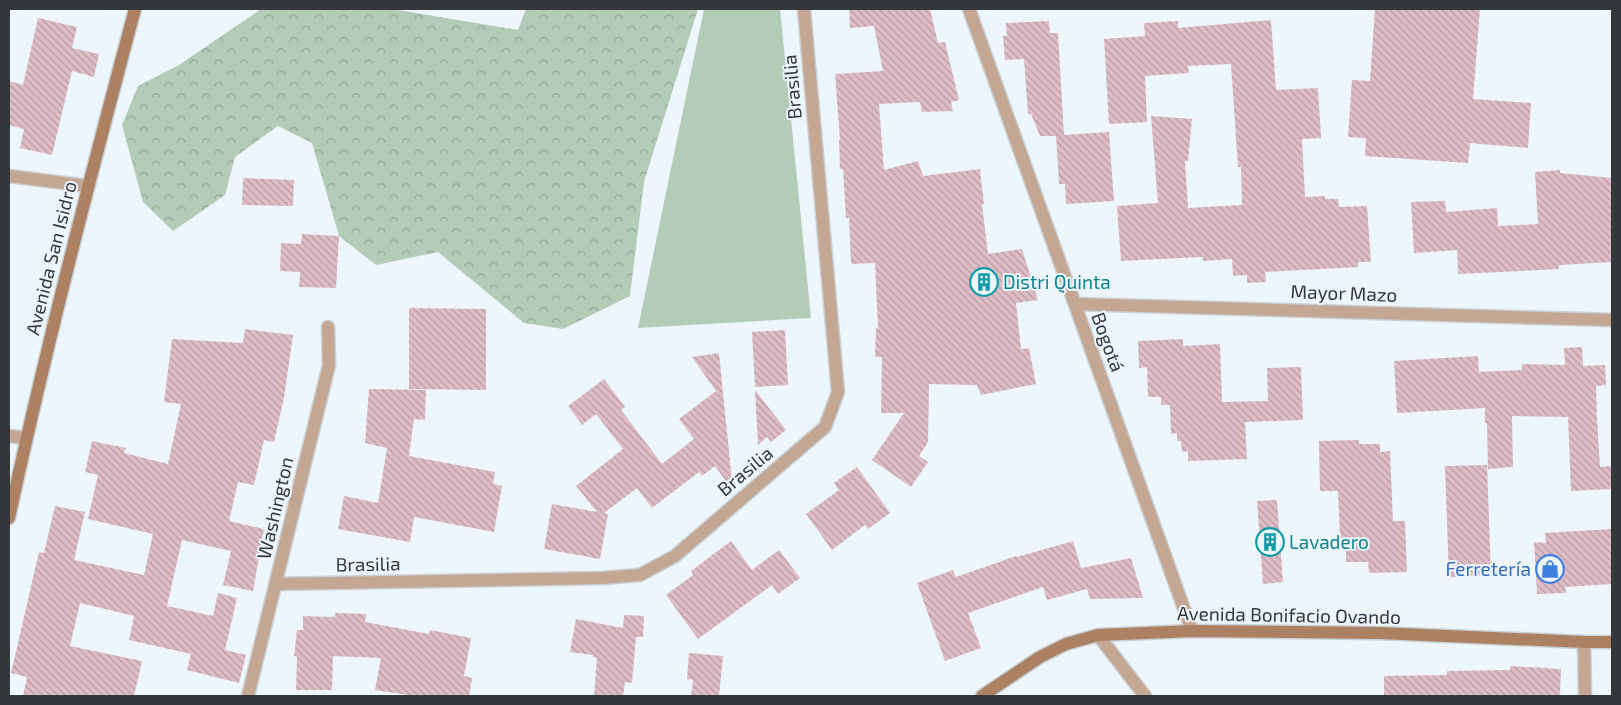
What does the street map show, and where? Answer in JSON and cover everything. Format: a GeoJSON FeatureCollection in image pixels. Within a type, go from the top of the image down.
{"type":"FeatureCollection","features":[{"type":"Feature","properties":{"kind":"main road","name":"Avenida San Isidro"},"geometry":{"type":"LineString","coordinates":[[9,518],[26,438],[88,186],[135,9]]}},
{"type":"Feature","properties":{"kind":"main road","name":"Avenida Bonifacio Ovando"},"geometry":{"type":"LineString","coordinates":[[982,696],[1040,657],[1066,644],[1098,635],[1192,631],[1379,633],[1612,642]]}},
{"type":"Feature","properties":{"kind":"street","name":"Brasilia"},"geometry":{"type":"LineString","coordinates":[[276,584],[593,578],[640,575],[675,556],[826,427],[838,392],[804,9]]}},
{"type":"Feature","properties":{"kind":"street","name":"Bogotá"},"geometry":{"type":"LineString","coordinates":[[969,9],[1192,631]]}},
{"type":"Feature","properties":{"kind":"street"},"geometry":{"type":"LineString","coordinates":[[9,176],[88,186]]}},
{"type":"Feature","properties":{"kind":"street","name":"Mayor Mazo"},"geometry":{"type":"LineString","coordinates":[[1075,304],[1612,320]]}},
{"type":"Feature","properties":{"kind":"street","name":"Washington"},"geometry":{"type":"LineString","coordinates":[[248,696],[329,365],[328,327]]}},
{"type":"Feature","properties":{"kind":"street"},"geometry":{"type":"LineString","coordinates":[[9,436],[26,438]]}},
{"type":"Feature","properties":{"kind":"street"},"geometry":{"type":"LineString","coordinates":[[1098,635],[1145,696]]}},
{"type":"Feature","properties":{"kind":"street"},"geometry":{"type":"LineString","coordinates":[[1584,642],[1585,696]]}},
{"type":"Feature","properties":{"kind":"green space"},"geometry":{"type":"Polygon","coordinates":[[[261,9],[392,9],[518,30],[526,9],[698,9],[644,182],[630,296],[563,329],[524,323],[438,252],[376,265],[339,236],[312,143],[278,126],[235,157],[225,195],[173,231],[143,202],[122,125],[138,86],[179,65],[261,9]]]}},
{"type":"Feature","properties":{"kind":"green space"},"geometry":{"type":"Polygon","coordinates":[[[704,9],[780,9],[811,318],[638,328],[704,9]]]}},
{"type":"Feature","properties":{"kind":"building"},"geometry":{"type":"Polygon","coordinates":[[[849,9],[930,9],[938,43],[945,42],[959,100],[951,102],[953,111],[922,112],[920,102],[879,104],[884,170],[918,161],[923,176],[980,169],[988,254],[1022,249],[1038,300],[1016,303],[1021,349],[1029,348],[1036,384],[981,395],[977,385],[929,384],[928,442],[919,456],[928,462],[911,487],[872,460],[904,413],[881,413],[882,357],[875,357],[876,328],[878,329],[875,263],[851,264],[849,218],[846,218],[843,169],[840,169],[840,140],[835,74],[883,71],[874,26],[850,28],[849,9]]]}},
{"type":"Feature","properties":{"kind":"building"},"geometry":{"type":"Polygon","coordinates":[[[1375,9],[1480,9],[1473,99],[1531,103],[1528,148],[1470,143],[1468,163],[1365,156],[1366,138],[1348,137],[1352,80],[1370,81],[1375,9]]]}},
{"type":"Feature","properties":{"kind":"building"},"geometry":{"type":"Polygon","coordinates":[[[38,18],[77,27],[72,48],[99,54],[94,77],[72,71],[52,155],[20,148],[24,129],[9,125],[9,81],[23,85],[38,18]]]}},
{"type":"Feature","properties":{"kind":"building"},"geometry":{"type":"Polygon","coordinates":[[[1271,20],[1276,90],[1318,88],[1321,138],[1302,139],[1305,197],[1325,196],[1325,199],[1338,199],[1339,207],[1367,206],[1371,262],[1358,262],[1358,267],[1265,272],[1266,282],[1247,283],[1247,275],[1233,276],[1232,259],[1203,261],[1203,257],[1121,261],[1117,206],[1158,203],[1151,116],[1192,119],[1188,161],[1185,161],[1188,208],[1242,205],[1241,167],[1238,167],[1231,64],[1188,66],[1189,73],[1145,76],[1147,122],[1109,124],[1104,39],[1145,36],[1144,23],[1178,21],[1178,28],[1271,20]]]}},
{"type":"Feature","properties":{"kind":"building"},"geometry":{"type":"Polygon","coordinates":[[[1049,21],[1050,33],[1058,33],[1064,135],[1109,132],[1114,201],[1066,204],[1065,184],[1059,184],[1056,136],[1040,136],[1031,114],[1028,114],[1024,59],[1005,60],[1003,36],[1007,36],[1006,23],[1049,21]]]}},
{"type":"Feature","properties":{"kind":"building"},"geometry":{"type":"Polygon","coordinates":[[[1560,170],[1560,173],[1612,178],[1612,262],[1559,265],[1559,269],[1458,274],[1457,250],[1414,253],[1411,202],[1445,201],[1446,212],[1497,208],[1498,226],[1538,224],[1535,172],[1560,170]]]}},
{"type":"Feature","properties":{"kind":"building"},"geometry":{"type":"Polygon","coordinates":[[[243,178],[294,180],[293,206],[242,205],[243,178]]]}},
{"type":"Feature","properties":{"kind":"building"},"geometry":{"type":"Polygon","coordinates":[[[302,234],[339,236],[336,288],[299,287],[300,272],[280,271],[281,243],[301,244],[302,234]]]}},
{"type":"Feature","properties":{"kind":"building"},"geometry":{"type":"Polygon","coordinates":[[[409,308],[486,309],[486,390],[409,389],[409,308]]]}},
{"type":"Feature","properties":{"kind":"building"},"geometry":{"type":"Polygon","coordinates":[[[245,329],[293,335],[284,398],[274,442],[264,440],[254,485],[238,482],[229,521],[264,529],[253,591],[223,585],[231,551],[182,540],[167,606],[213,616],[218,593],[237,598],[225,650],[246,655],[239,683],[187,670],[191,654],[129,640],[134,616],[80,603],[70,646],[142,661],[134,696],[23,696],[27,677],[11,673],[39,552],[44,553],[55,506],[85,512],[74,560],[144,575],[153,534],[88,519],[98,475],[85,472],[92,441],[126,448],[124,453],[168,464],[181,404],[164,402],[172,339],[243,343],[245,329]]]}},
{"type":"Feature","properties":{"kind":"building"},"geometry":{"type":"Polygon","coordinates":[[[785,330],[788,385],[755,387],[752,332],[785,330]]]}},
{"type":"Feature","properties":{"kind":"building"},"geometry":{"type":"Polygon","coordinates":[[[1183,339],[1183,346],[1220,344],[1222,402],[1268,401],[1267,368],[1301,367],[1303,420],[1245,422],[1247,459],[1188,461],[1188,451],[1182,452],[1181,441],[1177,441],[1177,433],[1171,434],[1170,405],[1161,405],[1161,397],[1148,397],[1147,367],[1139,368],[1138,341],[1183,339]]]}},
{"type":"Feature","properties":{"kind":"building"},"geometry":{"type":"Polygon","coordinates":[[[1582,347],[1583,366],[1605,365],[1606,385],[1596,386],[1597,418],[1600,467],[1612,466],[1612,489],[1571,491],[1568,417],[1512,416],[1513,467],[1488,469],[1485,408],[1397,413],[1394,361],[1478,356],[1479,372],[1522,370],[1522,364],[1565,365],[1564,348],[1582,347]]]}},
{"type":"Feature","properties":{"kind":"building"},"geometry":{"type":"Polygon","coordinates":[[[719,353],[733,491],[715,466],[702,476],[699,472],[652,508],[637,488],[604,513],[608,514],[600,559],[544,549],[552,504],[597,512],[576,486],[623,449],[596,414],[582,425],[568,406],[604,379],[625,407],[621,410],[662,464],[694,439],[679,419],[716,391],[692,357],[719,353]]]}},
{"type":"Feature","properties":{"kind":"building"},"geometry":{"type":"Polygon","coordinates":[[[369,389],[426,390],[425,420],[414,419],[409,456],[495,472],[493,484],[502,486],[494,532],[414,517],[410,542],[338,529],[344,496],[378,503],[387,448],[365,443],[369,389]]]}},
{"type":"Feature","properties":{"kind":"building"},"geometry":{"type":"Polygon","coordinates":[[[755,390],[786,430],[771,442],[767,437],[758,445],[755,390]]]}},
{"type":"Feature","properties":{"kind":"building"},"geometry":{"type":"Polygon","coordinates":[[[1359,440],[1359,444],[1380,444],[1380,452],[1390,451],[1393,521],[1405,521],[1407,572],[1369,573],[1368,562],[1346,562],[1346,538],[1340,538],[1338,491],[1320,491],[1319,441],[1359,440]]]}},
{"type":"Feature","properties":{"kind":"building"},"geometry":{"type":"Polygon","coordinates":[[[1487,465],[1491,575],[1449,577],[1445,466],[1487,465]]]}},
{"type":"Feature","properties":{"kind":"building"},"geometry":{"type":"Polygon","coordinates":[[[857,467],[890,513],[868,529],[865,525],[832,550],[806,514],[839,490],[834,483],[857,467]]]}},
{"type":"Feature","properties":{"kind":"building","name":"Lavadero"},"geometry":{"type":"Polygon","coordinates":[[[1277,500],[1283,582],[1263,584],[1257,501],[1277,500]]]}},
{"type":"Feature","properties":{"kind":"building"},"geometry":{"type":"Polygon","coordinates":[[[1612,529],[1612,584],[1565,587],[1566,593],[1537,594],[1534,542],[1546,543],[1545,533],[1612,529]]]}},
{"type":"Feature","properties":{"kind":"building"},"geometry":{"type":"Polygon","coordinates":[[[731,541],[752,570],[779,550],[800,578],[778,594],[772,585],[698,639],[666,595],[693,575],[691,571],[731,541]]]}},
{"type":"Feature","properties":{"kind":"building"},"geometry":{"type":"Polygon","coordinates":[[[1073,541],[1081,568],[1131,558],[1143,598],[1090,599],[1087,589],[1047,600],[1043,587],[968,613],[981,648],[945,661],[917,583],[953,570],[956,577],[1016,556],[1073,541]]]}},
{"type":"Feature","properties":{"kind":"building"},"geometry":{"type":"Polygon","coordinates":[[[335,613],[366,614],[365,622],[429,634],[430,630],[471,638],[464,676],[472,678],[469,696],[414,696],[375,690],[381,658],[333,656],[332,690],[296,690],[297,656],[294,656],[297,630],[303,630],[303,616],[335,617],[335,613]]]}},
{"type":"Feature","properties":{"kind":"building"},"geometry":{"type":"Polygon","coordinates":[[[624,615],[644,616],[643,637],[636,637],[632,683],[625,682],[623,696],[594,696],[597,658],[593,657],[593,655],[570,652],[576,619],[623,628],[624,615]]]}},
{"type":"Feature","properties":{"kind":"building"},"geometry":{"type":"Polygon","coordinates":[[[689,653],[723,656],[719,696],[691,696],[693,680],[687,679],[689,653]]]}},
{"type":"Feature","properties":{"kind":"building"},"geometry":{"type":"Polygon","coordinates":[[[1510,666],[1561,669],[1560,696],[1384,696],[1384,676],[1447,675],[1447,671],[1510,670],[1510,666]]]}},
{"type":"Feature","properties":{"kind":"place","name":"Distri Quinta"},"geometry":{"type":"Point","coordinates":[984,282]}},
{"type":"Feature","properties":{"kind":"place","name":"Lavadero"},"geometry":{"type":"Point","coordinates":[1270,542]}},
{"type":"Feature","properties":{"kind":"place","name":"Ferretería"},"geometry":{"type":"Point","coordinates":[1550,569]}}]}
